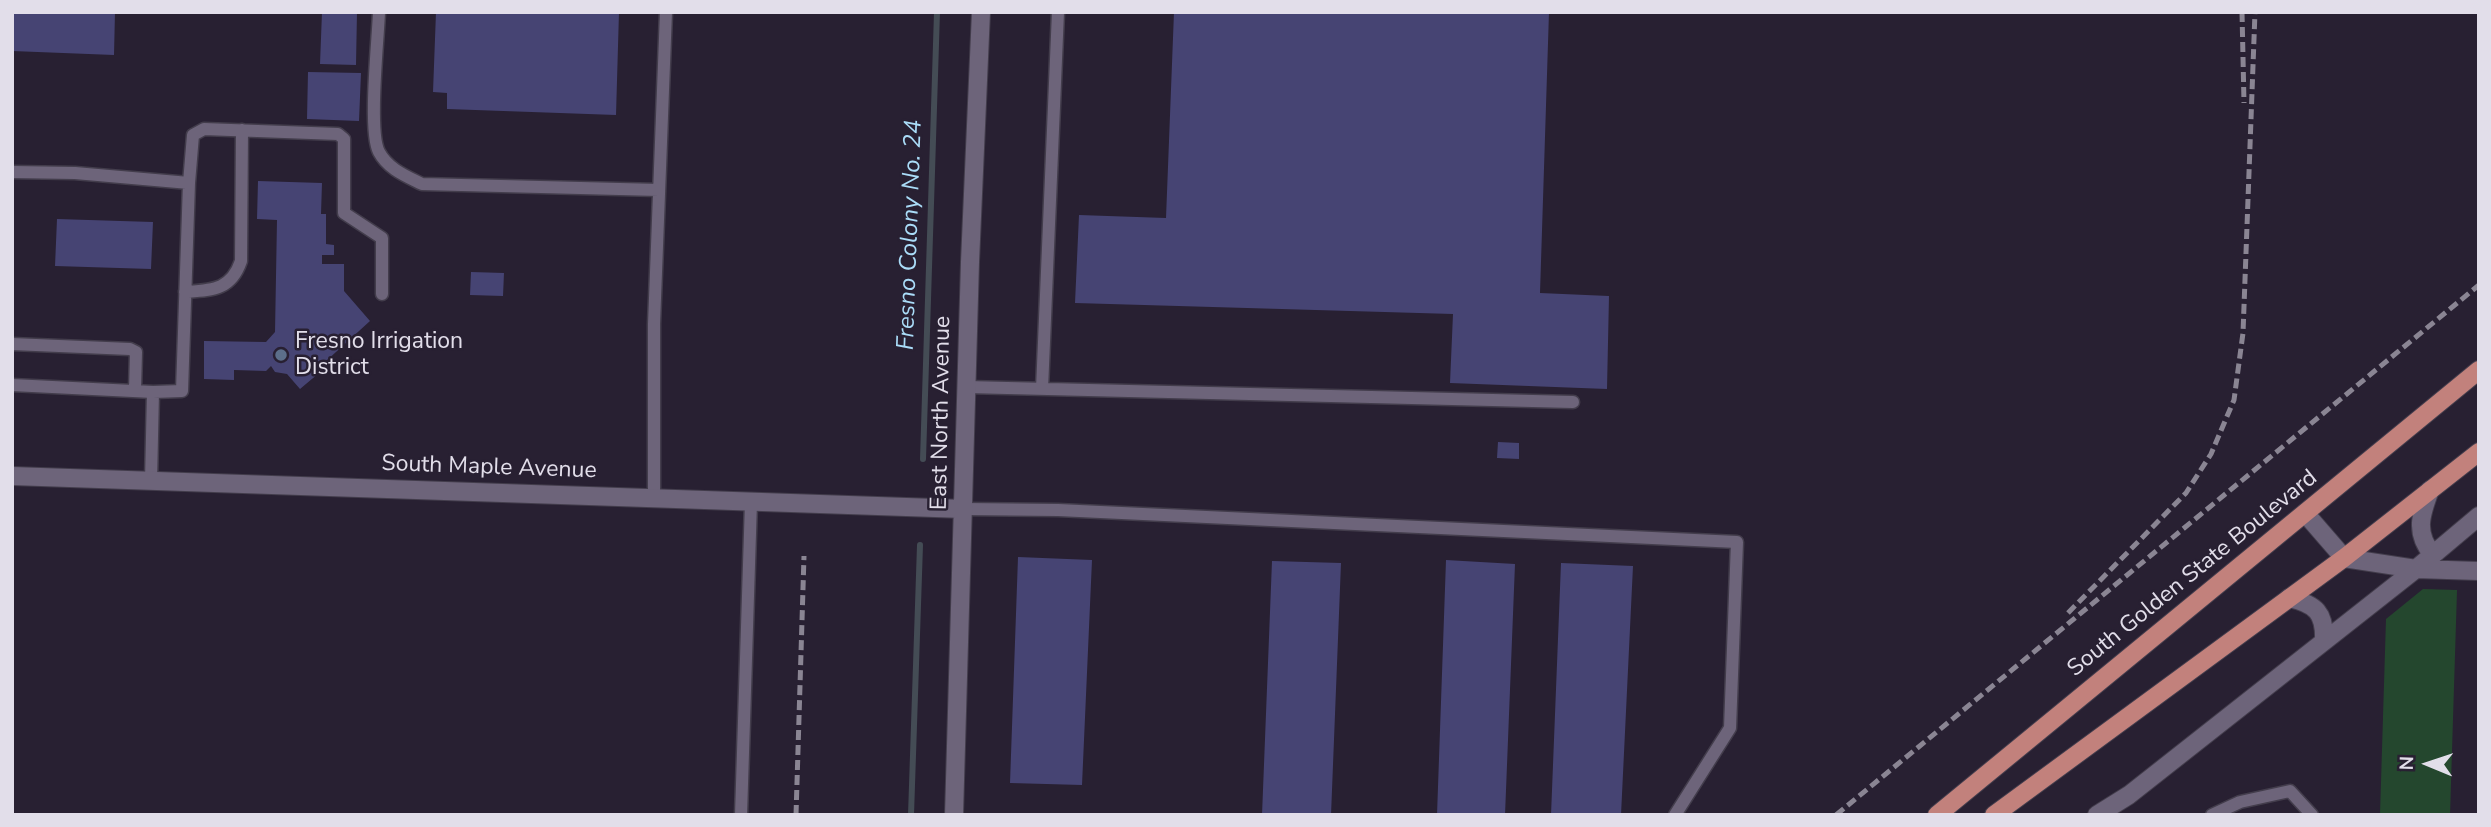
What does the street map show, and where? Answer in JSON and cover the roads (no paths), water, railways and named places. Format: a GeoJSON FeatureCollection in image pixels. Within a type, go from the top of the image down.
{"type":"FeatureCollection","features":[{"type":"Feature","properties":{"kind":"main road","name":"South Golden State Boulevard"},"geometry":{"type":"LineString","coordinates":[[1937,815],[2479,370]]}},
{"type":"Feature","properties":{"kind":"main road"},"geometry":{"type":"LineString","coordinates":[[1994,815],[2344,558],[2479,452]]}},
{"type":"Feature","properties":{"kind":"street","name":"East North Avenue"},"geometry":{"type":"LineString","coordinates":[[954,815],[981,12]]}},
{"type":"Feature","properties":{"kind":"street","name":"South Maple Avenue"},"geometry":{"type":"LineString","coordinates":[[12,476],[964,509]]}},
{"type":"Feature","properties":{"kind":"street"},"geometry":{"type":"LineString","coordinates":[[2430,490],[2420,515],[2420,528],[2426,547],[2433,555]]}},
{"type":"Feature","properties":{"kind":"street"},"geometry":{"type":"LineString","coordinates":[[2305,513],[2344,558],[2416,569],[2479,571]]}},
{"type":"Feature","properties":{"kind":"street"},"geometry":{"type":"LineString","coordinates":[[2097,815],[2120,808],[2479,516]]}},
{"type":"Feature","properties":{"kind":"street"},"geometry":{"type":"LineString","coordinates":[[2289,598],[2307,602],[2318,612],[2325,626],[2324,641]]}},
{"type":"Feature","properties":{"kind":"lane"},"geometry":{"type":"LineString","coordinates":[[379,12],[373,127],[378,151],[390,166],[422,184],[659,190]]}},
{"type":"Feature","properties":{"kind":"lane"},"geometry":{"type":"LineString","coordinates":[[654,499],[654,324],[666,12]]}},
{"type":"Feature","properties":{"kind":"lane"},"geometry":{"type":"LineString","coordinates":[[1042,389],[1058,12]]}},
{"type":"Feature","properties":{"kind":"lane"},"geometry":{"type":"LineString","coordinates":[[12,385],[182,391],[189,183],[194,135],[204,130],[338,134],[344,139],[342,207],[344,213],[382,238],[382,294]]}},
{"type":"Feature","properties":{"kind":"lane"},"geometry":{"type":"LineString","coordinates":[[185,292],[209,290],[225,284],[236,275],[241,261],[242,130]]}},
{"type":"Feature","properties":{"kind":"lane"},"geometry":{"type":"LineString","coordinates":[[12,172],[75,173],[189,183]]}},
{"type":"Feature","properties":{"kind":"lane"},"geometry":{"type":"LineString","coordinates":[[12,344],[130,349],[136,352],[135,390]]}},
{"type":"Feature","properties":{"kind":"lane"},"geometry":{"type":"LineString","coordinates":[[967,387],[1573,402]]}},
{"type":"Feature","properties":{"kind":"lane"},"geometry":{"type":"LineString","coordinates":[[151,481],[153,392]]}},
{"type":"Feature","properties":{"kind":"lane"},"geometry":{"type":"LineString","coordinates":[[741,815],[751,502]]}},
{"type":"Feature","properties":{"kind":"lane"},"geometry":{"type":"LineString","coordinates":[[964,509],[1058,510],[1737,542],[1730,728],[1675,815]]}},
{"type":"Feature","properties":{"kind":"lane"},"geometry":{"type":"LineString","coordinates":[[2212,815],[2240,802],[2290,791],[2312,815]]}},
{"type":"Feature","properties":{"kind":"waterway","name":"Fresno Colony No. 24"},"geometry":{"type":"LineString","coordinates":[[923,459],[937,12]]}},
{"type":"Feature","properties":{"kind":"waterway","name":"Fresno Colony No. 24"},"geometry":{"type":"LineString","coordinates":[[911,815],[920,545]]}},
{"type":"Feature","properties":{"kind":"railway"},"geometry":{"type":"LineString","coordinates":[[2242,12],[2244,103]]}},
{"type":"Feature","properties":{"kind":"railway"},"geometry":{"type":"LineString","coordinates":[[2068,613],[2186,493],[2211,454],[2234,400],[2243,333],[2255,12]]}},
{"type":"Feature","properties":{"kind":"railway"},"geometry":{"type":"LineString","coordinates":[[1836,815],[2479,285]]}},
{"type":"Feature","properties":{"kind":"railway"},"geometry":{"type":"LineString","coordinates":[[796,815],[804,556]]}},
{"type":"Feature","properties":{"kind":"place","name":"Fresno Irrigation District"},"geometry":{"type":"Point","coordinates":[281,355]}}]}
